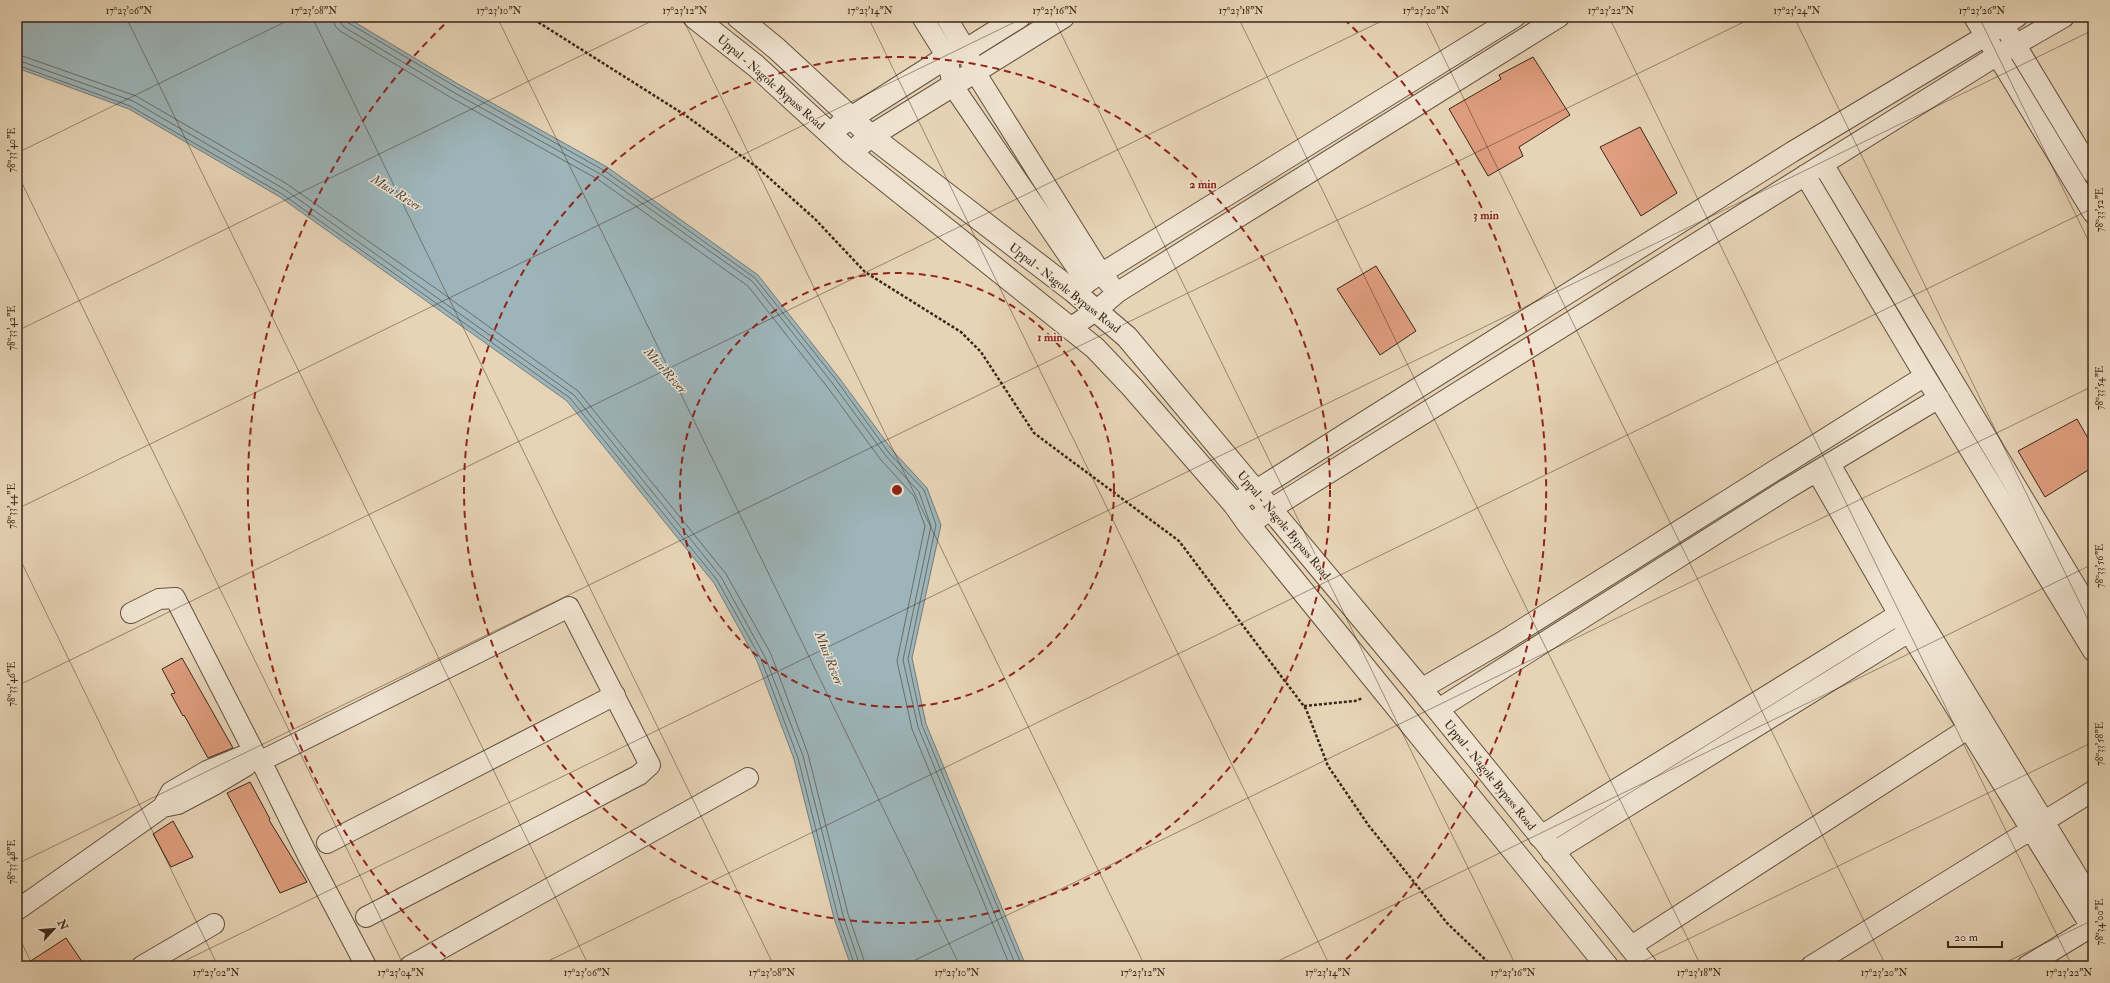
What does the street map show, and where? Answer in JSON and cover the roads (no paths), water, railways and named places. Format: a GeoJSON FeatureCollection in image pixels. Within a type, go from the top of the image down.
{"type":"FeatureCollection","features":[{"type":"Feature","properties":{"kind":"street","name":"Uppal - Nagole Bypass Road"},"geometry":{"type":"LineString","coordinates":[[694,17],[756,66],[851,153],[1095,348],[1132,387],[1234,504],[1249,525],[1607,966]]}},
{"type":"Feature","properties":{"kind":"street","name":"Uppal - Nagole Bypass Road"},"geometry":{"type":"LineString","coordinates":[[738,17],[777,49],[870,136],[1087,283],[1097,310],[1127,337],[1255,489],[1421,689],[1546,845],[1646,966]]}},
{"type":"Feature","properties":{"kind":"street"},"geometry":{"type":"LineString","coordinates":[[922,17],[975,72],[1087,283]]}},
{"type":"Feature","properties":{"kind":"street"},"geometry":{"type":"LineString","coordinates":[[946,17],[957,54],[953,86],[1087,283],[1118,292]]}},
{"type":"Feature","properties":{"kind":"street","name":"Uppal - Nagole Bypass Road"},"geometry":{"type":"LineString","coordinates":[[828,132],[1019,17]]}},
{"type":"Feature","properties":{"kind":"street"},"geometry":{"type":"LineString","coordinates":[[851,153],[870,136],[1063,17]]}},
{"type":"Feature","properties":{"kind":"street"},"geometry":{"type":"LineString","coordinates":[[1087,283],[1515,17]]}},
{"type":"Feature","properties":{"kind":"street"},"geometry":{"type":"LineString","coordinates":[[1070,328],[1097,310],[1118,292],[1136,280],[1559,17]]}},
{"type":"Feature","properties":{"kind":"street"},"geometry":{"type":"LineString","coordinates":[[1974,17],[1996,56],[2093,213]]}},
{"type":"Feature","properties":{"kind":"street"},"geometry":{"type":"LineString","coordinates":[[1249,525],[1271,509],[1804,175],[1996,56],[2064,17]]}},
{"type":"Feature","properties":{"kind":"street"},"geometry":{"type":"LineString","coordinates":[[1234,504],[1255,489],[1792,152],[1985,36],[2006,20],[2015,45],[2093,173]]}},
{"type":"Feature","properties":{"kind":"street"},"geometry":{"type":"LineString","coordinates":[[1823,164],[2093,614]]}},
{"type":"Feature","properties":{"kind":"street"},"geometry":{"type":"LineString","coordinates":[[1804,175],[2093,651]]}},
{"type":"Feature","properties":{"kind":"street"},"geometry":{"type":"LineString","coordinates":[[1136,280],[1154,242]]}},
{"type":"Feature","properties":{"kind":"street"},"geometry":{"type":"LineString","coordinates":[[1421,689],[1502,642],[1925,376]]}},
{"type":"Feature","properties":{"kind":"street"},"geometry":{"type":"LineString","coordinates":[[1438,710],[1726,527],[1939,398]]}},
{"type":"Feature","properties":{"kind":"street"},"geometry":{"type":"LineString","coordinates":[[1824,468],[1909,632],[1969,728],[2037,826],[2093,902]]}},
{"type":"Feature","properties":{"kind":"street"},"geometry":{"type":"LineString","coordinates":[[1824,468],[1887,564],[2037,826],[2092,928],[2027,966]]}},
{"type":"Feature","properties":{"kind":"street"},"geometry":{"type":"LineString","coordinates":[[131,613],[159,599],[175,598],[366,966]]}},
{"type":"Feature","properties":{"kind":"street"},"geometry":{"type":"LineString","coordinates":[[17,910],[163,807],[178,804],[214,785],[258,758],[569,607],[650,765],[639,775],[366,917]]}},
{"type":"Feature","properties":{"kind":"street"},"geometry":{"type":"LineString","coordinates":[[1546,845],[1899,614]]}},
{"type":"Feature","properties":{"kind":"street"},"geometry":{"type":"LineString","coordinates":[[1546,845],[1909,632]]}},
{"type":"Feature","properties":{"kind":"street"},"geometry":{"type":"LineString","coordinates":[[327,843],[615,695]]}},
{"type":"Feature","properties":{"kind":"street"},"geometry":{"type":"LineString","coordinates":[[1630,947],[1969,728]]}},
{"type":"Feature","properties":{"kind":"street"},"geometry":{"type":"LineString","coordinates":[[410,966],[748,778]]}},
{"type":"Feature","properties":{"kind":"street"},"geometry":{"type":"LineString","coordinates":[[1811,966],[2093,791]]}},
{"type":"Feature","properties":{"kind":"street"},"geometry":{"type":"LineString","coordinates":[[142,966],[214,924]]}},
{"type":"Feature","properties":{"kind":"water","name":"Musi River"},"geometry":{"type":"Polygon","coordinates":[[[17,17],[346,17],[458,84],[607,167],[758,275],[840,379],[893,451],[927,488],[941,525],[912,658],[926,724],[1026,966],[851,966],[834,918],[794,759],[757,661],[714,583],[567,401],[280,197],[129,109],[17,68],[17,17]]]}}]}
